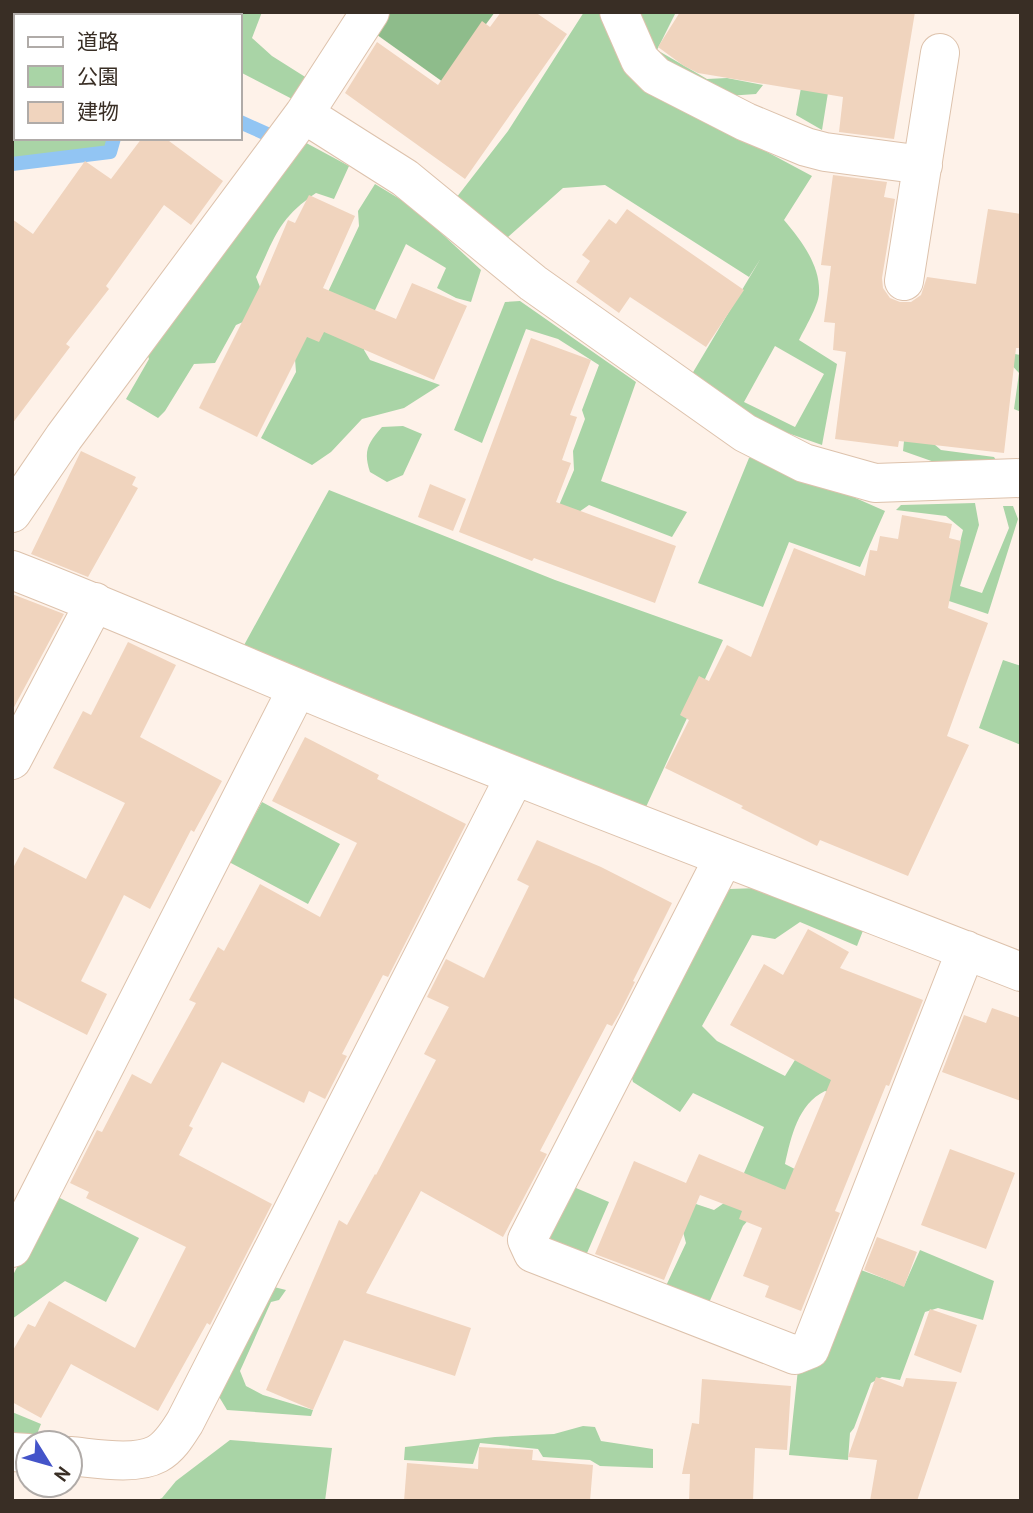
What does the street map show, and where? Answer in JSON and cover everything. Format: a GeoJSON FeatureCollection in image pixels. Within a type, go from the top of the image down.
{"type":"FeatureCollection","features":[{"type":"Feature","properties":{"kind":"street"},"geometry":{"type":"LineString","coordinates":[[12,513],[64,437],[304,114],[370,12]]}},
{"type":"Feature","properties":{"kind":"street"},"geometry":{"type":"LineString","coordinates":[[619,12],[640,60],[656,76],[746,122],[825,152],[923,165]]}},
{"type":"Feature","properties":{"kind":"street"},"geometry":{"type":"LineString","coordinates":[[904,281],[940,52]]}},
{"type":"Feature","properties":{"kind":"street"},"geometry":{"type":"LineString","coordinates":[[304,114],[405,178],[533,284],[741,431],[804,463],[875,483],[1021,478]]}},
{"type":"Feature","properties":{"kind":"street"},"geometry":{"type":"LineString","coordinates":[[12,570],[515,776],[1021,972]]}},
{"type":"Feature","properties":{"kind":"street"},"geometry":{"type":"LineString","coordinates":[[12,760],[95,602]]}},
{"type":"Feature","properties":{"kind":"street"},"geometry":{"type":"LineString","coordinates":[[12,1248],[298,689]]}},
{"type":"Feature","properties":{"kind":"street"},"geometry":{"type":"LineString","coordinates":[[84,1457],[136,1461],[156,1455],[172,1441],[185,1422],[515,776]]}},
{"type":"Feature","properties":{"kind":"street"},"geometry":{"type":"LineString","coordinates":[[724,857],[527,1240],[533,1253],[795,1355],[810,1349],[966,950]]}},
{"type":"Feature","properties":{"kind":"green space"},"geometry":{"type":"Polygon","coordinates":[[[12,12],[149,12],[14,14],[14,140],[113,140],[110,152],[12,164],[12,12]]]}},
{"type":"Feature","properties":{"kind":"green space"},"geometry":{"type":"Polygon","coordinates":[[[262,12],[252,38],[272,56],[310,80],[296,101],[242,73],[242,14],[193,14],[262,12]]]}},
{"type":"Feature","properties":{"kind":"green space"},"geometry":{"type":"Polygon","coordinates":[[[387,12],[495,12],[443,82],[373,32],[387,12]]]}},
{"type":"Feature","properties":{"kind":"green space"},"geometry":{"type":"Polygon","coordinates":[[[584,12],[600,12],[728,131],[812,176],[784,220],[809,254],[819,284],[816,305],[799,340],[837,364],[822,445],[779,430],[689,379],[761,258],[749,277],[605,185],[563,188],[507,238],[453,202],[508,131],[584,12]],[[775,346],[744,402],[795,427],[824,374],[775,346]]]}},
{"type":"Feature","properties":{"kind":"green space"},"geometry":{"type":"Polygon","coordinates":[[[636,12],[676,12],[657,50],[707,79],[727,78],[763,85],[756,94],[727,96],[653,54],[636,12]]]}},
{"type":"Feature","properties":{"kind":"green space"},"geometry":{"type":"Polygon","coordinates":[[[841,12],[822,130],[796,115],[803,77],[841,12]]]}},
{"type":"Feature","properties":{"kind":"green space"},"geometry":{"type":"Polygon","coordinates":[[[297,138],[349,166],[334,199],[316,193],[285,220],[256,277],[262,292],[320,309],[359,226],[358,211],[375,184],[413,207],[481,270],[471,302],[456,298],[437,288],[446,268],[406,244],[369,323],[364,350],[370,360],[440,385],[404,408],[362,419],[331,452],[312,465],[261,438],[296,372],[295,359],[250,319],[236,325],[215,363],[194,364],[158,418],[126,399],[149,359],[145,347],[297,138]]]}},
{"type":"Feature","properties":{"kind":"green space"},"geometry":{"type":"Polygon","coordinates":[[[520,301],[636,382],[601,481],[687,512],[672,537],[589,505],[573,516],[557,510],[574,470],[573,451],[585,419],[582,410],[599,365],[558,339],[526,329],[482,443],[454,430],[505,302],[520,301]]]}},
{"type":"Feature","properties":{"kind":"green space"},"geometry":{"type":"Polygon","coordinates":[[[914,341],[1021,355],[1021,412],[1014,409],[1019,373],[1008,361],[928,439],[941,450],[994,457],[999,465],[940,464],[903,451],[914,341]]]}},
{"type":"Feature","properties":{"kind":"green space"},"geometry":{"type":"Polygon","coordinates":[[[403,426],[422,434],[403,475],[387,482],[370,472],[368,448],[382,427],[403,426]]]}},
{"type":"Feature","properties":{"kind":"green space"},"geometry":{"type":"Polygon","coordinates":[[[756,454],[885,511],[860,567],[789,542],[763,607],[698,583],[749,458],[756,454]]]}},
{"type":"Feature","properties":{"kind":"green space"},"geometry":{"type":"Polygon","coordinates":[[[329,490],[555,580],[723,640],[646,807],[243,647],[329,490]]]}},
{"type":"Feature","properties":{"kind":"green space"},"geometry":{"type":"Polygon","coordinates":[[[975,503],[979,525],[960,586],[982,593],[1009,528],[1003,506],[1013,506],[1018,519],[988,614],[946,600],[963,530],[946,516],[896,510],[901,505],[975,503]]]}},
{"type":"Feature","properties":{"kind":"green space"},"geometry":{"type":"Polygon","coordinates":[[[1003,660],[1021,666],[1021,745],[979,728],[1003,660]]]}},
{"type":"Feature","properties":{"kind":"green space"},"geometry":{"type":"Polygon","coordinates":[[[262,802],[340,844],[308,904],[229,862],[262,802]]]}},
{"type":"Feature","properties":{"kind":"green space"},"geometry":{"type":"Polygon","coordinates":[[[758,888],[864,928],[857,946],[800,922],[775,939],[752,935],[702,1026],[717,1041],[785,1076],[831,1002],[843,1096],[825,1091],[808,1104],[797,1122],[790,1143],[785,1164],[822,1183],[815,1197],[777,1188],[743,1226],[708,1305],[665,1288],[686,1243],[682,1228],[693,1203],[714,1210],[734,1196],[764,1127],[693,1093],[680,1112],[633,1082],[630,1071],[716,907],[730,889],[758,888]]]}},
{"type":"Feature","properties":{"kind":"green space"},"geometry":{"type":"Polygon","coordinates":[[[569,1185],[609,1202],[584,1260],[555,1249],[547,1232],[569,1185]]]}},
{"type":"Feature","properties":{"kind":"green space"},"geometry":{"type":"Polygon","coordinates":[[[54,1195],[139,1238],[106,1302],[65,1281],[12,1319],[12,1277],[54,1195]]]}},
{"type":"Feature","properties":{"kind":"green space"},"geometry":{"type":"Polygon","coordinates":[[[920,1250],[994,1281],[983,1320],[938,1308],[925,1312],[900,1380],[882,1377],[871,1383],[850,1433],[848,1460],[789,1455],[798,1369],[810,1370],[824,1363],[861,1270],[904,1286],[920,1250]]]}},
{"type":"Feature","properties":{"kind":"green space"},"geometry":{"type":"Polygon","coordinates":[[[270,1286],[286,1290],[279,1300],[271,1302],[240,1371],[246,1386],[263,1395],[313,1410],[311,1416],[227,1410],[218,1395],[270,1286]]]}},
{"type":"Feature","properties":{"kind":"green space"},"geometry":{"type":"Polygon","coordinates":[[[12,1412],[41,1424],[39,1429],[14,1429],[12,1437],[12,1412]]]}},
{"type":"Feature","properties":{"kind":"green space"},"geometry":{"type":"Polygon","coordinates":[[[583,1426],[595,1427],[601,1441],[653,1449],[653,1468],[600,1466],[590,1460],[543,1457],[538,1449],[480,1443],[473,1464],[404,1460],[405,1447],[495,1437],[554,1434],[583,1426]]]}},
{"type":"Feature","properties":{"kind":"green space"},"geometry":{"type":"Polygon","coordinates":[[[230,1440],[332,1448],[325,1501],[155,1501],[162,1498],[176,1481],[230,1440]]]}},
{"type":"Feature","properties":{"kind":"building"},"geometry":{"type":"Polygon","coordinates":[[[501,12],[535,12],[567,34],[465,179],[345,93],[377,42],[438,85],[482,21],[490,27],[501,12]]]}},
{"type":"Feature","properties":{"kind":"building"},"geometry":{"type":"Polygon","coordinates":[[[680,12],[915,12],[894,139],[839,132],[843,97],[698,73],[684,66],[658,47],[680,12]]]}},
{"type":"Feature","properties":{"kind":"building"},"geometry":{"type":"Polygon","coordinates":[[[140,140],[168,140],[223,181],[191,225],[164,205],[106,286],[109,289],[66,344],[70,347],[12,424],[12,219],[33,234],[85,161],[111,179],[140,140]]]}},
{"type":"Feature","properties":{"kind":"building"},"geometry":{"type":"Polygon","coordinates":[[[833,175],[887,182],[884,197],[895,199],[882,278],[883,288],[890,298],[900,302],[911,302],[921,295],[927,277],[976,284],[988,209],[1021,214],[1021,348],[1016,348],[1004,453],[899,441],[898,447],[835,439],[846,352],[833,350],[835,323],[824,322],[831,266],[821,265],[833,175]]]}},
{"type":"Feature","properties":{"kind":"building"},"geometry":{"type":"Polygon","coordinates":[[[309,195],[355,216],[323,288],[396,319],[412,283],[467,306],[434,380],[324,332],[319,342],[307,337],[257,437],[199,408],[260,286],[288,220],[295,223],[309,195]]]}},
{"type":"Feature","properties":{"kind":"building"},"geometry":{"type":"Polygon","coordinates":[[[627,209],[744,290],[706,347],[630,297],[619,313],[576,282],[590,261],[582,255],[609,219],[616,224],[627,209]]]}},
{"type":"Feature","properties":{"kind":"building"},"geometry":{"type":"Polygon","coordinates":[[[531,338],[591,360],[570,415],[577,417],[562,460],[571,463],[556,502],[676,546],[655,603],[534,558],[532,561],[459,532],[531,338]]]}},
{"type":"Feature","properties":{"kind":"building"},"geometry":{"type":"Polygon","coordinates":[[[81,451],[136,477],[132,485],[138,488],[88,577],[31,554],[81,451]]]}},
{"type":"Feature","properties":{"kind":"building"},"geometry":{"type":"Polygon","coordinates":[[[430,484],[466,499],[453,531],[418,517],[430,484]]]}},
{"type":"Feature","properties":{"kind":"building"},"geometry":{"type":"Polygon","coordinates":[[[902,515],[952,524],[949,538],[961,541],[948,608],[988,623],[947,736],[969,745],[908,876],[820,840],[817,846],[665,768],[689,720],[680,715],[699,676],[709,681],[727,645],[751,657],[794,548],[865,576],[870,550],[877,551],[880,536],[898,539],[902,515]]]}},
{"type":"Feature","properties":{"kind":"building"},"geometry":{"type":"Polygon","coordinates":[[[12,594],[64,614],[12,711],[12,594]]]}},
{"type":"Feature","properties":{"kind":"building"},"geometry":{"type":"Polygon","coordinates":[[[128,642],[176,665],[140,737],[222,781],[194,832],[191,830],[150,909],[124,895],[81,981],[107,994],[87,1035],[12,997],[12,870],[24,847],[86,879],[125,803],[53,768],[83,711],[91,715],[128,642]]]}},
{"type":"Feature","properties":{"kind":"building"},"geometry":{"type":"Polygon","coordinates":[[[305,737],[379,775],[377,779],[466,824],[388,977],[383,975],[342,1054],[347,1056],[325,1099],[309,1091],[304,1103],[222,1062],[189,1126],[193,1128],[179,1155],[272,1204],[210,1325],[207,1323],[158,1411],[71,1364],[41,1418],[12,1402],[12,1352],[28,1324],[35,1327],[49,1301],[135,1348],[186,1247],[86,1198],[89,1192],[70,1183],[97,1130],[102,1132],[132,1074],[151,1084],[196,1003],[189,1000],[218,947],[224,951],[260,884],[320,917],[357,843],[272,801],[305,737]]]}},
{"type":"Feature","properties":{"kind":"building"},"geometry":{"type":"Polygon","coordinates":[[[537,840],[601,867],[672,903],[619,1014],[612,1026],[607,1024],[540,1151],[547,1154],[503,1237],[421,1191],[366,1293],[471,1328],[455,1376],[344,1340],[313,1410],[266,1390],[339,1220],[347,1225],[436,1060],[424,1054],[449,1007],[427,997],[446,959],[484,978],[529,886],[517,880],[537,840]]]}},
{"type":"Feature","properties":{"kind":"building"},"geometry":{"type":"Polygon","coordinates":[[[808,929],[849,952],[840,968],[923,1000],[835,1211],[840,1213],[801,1311],[765,1297],[769,1286],[743,1276],[762,1228],[739,1219],[742,1211],[700,1195],[664,1280],[595,1254],[634,1161],[686,1183],[699,1154],[785,1190],[831,1080],[730,1025],[764,964],[783,975],[808,929]]]}},
{"type":"Feature","properties":{"kind":"building"},"geometry":{"type":"Polygon","coordinates":[[[992,1008],[1021,1018],[1021,1101],[942,1072],[964,1015],[986,1023],[992,1008]]]}},
{"type":"Feature","properties":{"kind":"building"},"geometry":{"type":"Polygon","coordinates":[[[950,1149],[1015,1173],[986,1249],[921,1225],[950,1149]]]}},
{"type":"Feature","properties":{"kind":"building"},"geometry":{"type":"Polygon","coordinates":[[[877,1237],[917,1252],[904,1287],[864,1270],[877,1237]]]}},
{"type":"Feature","properties":{"kind":"building"},"geometry":{"type":"Polygon","coordinates":[[[930,1309],[977,1325],[961,1373],[914,1355],[930,1309]]]}},
{"type":"Feature","properties":{"kind":"building"},"geometry":{"type":"Polygon","coordinates":[[[876,1377],[903,1387],[906,1378],[957,1382],[917,1501],[870,1501],[877,1460],[848,1457],[876,1377]]]}},
{"type":"Feature","properties":{"kind":"building"},"geometry":{"type":"Polygon","coordinates":[[[702,1379],[791,1386],[787,1450],[755,1448],[753,1501],[689,1501],[690,1474],[682,1474],[692,1423],[699,1424],[702,1379]]]}},
{"type":"Feature","properties":{"kind":"building"},"geometry":{"type":"Polygon","coordinates":[[[479,1447],[533,1450],[532,1460],[593,1465],[590,1501],[404,1501],[407,1463],[478,1469],[479,1447]]]}},
{"type":"Feature","properties":{"kind":"waterway"},"geometry":{"type":"LineString","coordinates":[[242,123],[269,135],[282,133]]}},
{"type":"Feature","properties":{"kind":"waterway"},"geometry":{"type":"LineString","coordinates":[[12,164],[110,152],[113,140]]}}]}
